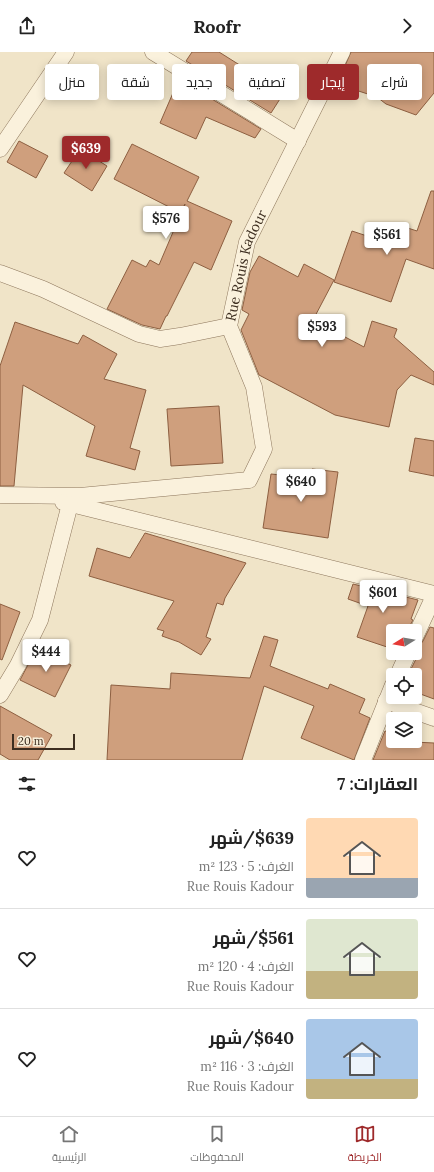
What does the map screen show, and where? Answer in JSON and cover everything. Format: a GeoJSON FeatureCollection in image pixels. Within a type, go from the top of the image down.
{"type":"FeatureCollection","features":[{"type":"Feature","properties":{"kind":"street"},"geometry":{"type":"LineString","coordinates":[[0,149],[66,52]]}},
{"type":"Feature","properties":{"kind":"street"},"geometry":{"type":"LineString","coordinates":[[153,52],[298,141]]}},
{"type":"Feature","properties":{"kind":"street","name":"Rue Rouis Kadour"},"geometry":{"type":"LineString","coordinates":[[0,495],[80,496],[249,480],[264,448],[254,387],[230,326],[247,242],[342,52]]}},
{"type":"Feature","properties":{"kind":"street"},"geometry":{"type":"LineString","coordinates":[[0,273],[43,289],[146,336],[160,339],[230,326]]}},
{"type":"Feature","properties":{"kind":"street"},"geometry":{"type":"LineString","coordinates":[[36,496],[434,595],[430,617],[422,628]]}},
{"type":"Feature","properties":{"kind":"street"},"geometry":{"type":"LineString","coordinates":[[0,695],[18,665],[40,620],[70,504]]}},
{"type":"Feature","properties":{"kind":"street"},"geometry":{"type":"LineString","coordinates":[[363,760],[386,701]]}},
{"type":"Feature","properties":{"kind":"street"},"geometry":{"type":"LineString","coordinates":[[394,704],[434,718]]}},
{"type":"Feature","properties":{"kind":"building"},"geometry":{"type":"Polygon","coordinates":[[[192,52],[219,52],[238,64],[234,64],[234,90],[226,85],[226,64],[191,64],[186,61],[192,52]]]}},
{"type":"Feature","properties":{"kind":"building"},"geometry":{"type":"Polygon","coordinates":[[[351,52],[434,52],[434,93],[416,115],[386,104],[381,100],[422,100],[422,64],[367,64],[367,94],[359,91],[359,64],[346,64],[351,52]]]}},
{"type":"Feature","properties":{"kind":"building"},"geometry":{"type":"Polygon","coordinates":[[[172,95],[172,100],[213,100],[261,129],[255,138],[206,117],[196,139],[160,123],[172,95]]]}},
{"type":"Feature","properties":{"kind":"building"},"geometry":{"type":"Polygon","coordinates":[[[250,100],[279,100],[271,113],[250,100]]]}},
{"type":"Feature","properties":{"kind":"building"},"geometry":{"type":"Polygon","coordinates":[[[19,141],[48,156],[36,178],[7,162],[19,141]]]}},
{"type":"Feature","properties":{"kind":"building"},"geometry":{"type":"Polygon","coordinates":[[[132,144],[199,177],[187,201],[232,221],[211,270],[194,262],[160,329],[142,325],[107,309],[132,260],[146,267],[150,260],[159,265],[185,204],[181,213],[114,179],[132,144]]]}},
{"type":"Feature","properties":{"kind":"building"},"geometry":{"type":"Polygon","coordinates":[[[80,149],[107,166],[92,191],[64,173],[80,149]]]}},
{"type":"Feature","properties":{"kind":"building"},"geometry":{"type":"Polygon","coordinates":[[[431,191],[434,191],[434,269],[406,259],[391,302],[334,282],[352,231],[385,242],[392,223],[417,231],[431,191]]]}},
{"type":"Feature","properties":{"kind":"building"},"geometry":{"type":"Polygon","coordinates":[[[259,256],[298,277],[304,264],[334,280],[313,320],[364,347],[372,321],[397,329],[394,337],[434,372],[434,385],[411,375],[397,390],[389,427],[335,415],[259,375],[241,330],[249,314],[242,310],[250,272],[259,256]]]}},
{"type":"Feature","properties":{"kind":"building"},"geometry":{"type":"Polygon","coordinates":[[[15,322],[78,344],[83,335],[117,354],[104,379],[146,390],[130,448],[140,451],[135,470],[86,456],[95,426],[23,385],[14,486],[0,486],[0,366],[15,322]]]}},
{"type":"Feature","properties":{"kind":"building"},"geometry":{"type":"Polygon","coordinates":[[[219,406],[223,463],[171,466],[167,409],[219,406]]]}},
{"type":"Feature","properties":{"kind":"building"},"geometry":{"type":"Polygon","coordinates":[[[415,438],[434,441],[434,476],[409,471],[415,438]]]}},
{"type":"Feature","properties":{"kind":"building"},"geometry":{"type":"Polygon","coordinates":[[[312,469],[338,472],[328,538],[263,528],[271,474],[310,478],[312,469]]]}},
{"type":"Feature","properties":{"kind":"building"},"geometry":{"type":"Polygon","coordinates":[[[145,533],[246,563],[225,598],[223,605],[217,603],[206,637],[211,639],[201,655],[179,642],[162,636],[164,631],[157,629],[174,601],[89,576],[97,548],[130,558],[145,533]]]}},
{"type":"Feature","properties":{"kind":"building"},"geometry":{"type":"Polygon","coordinates":[[[353,584],[418,600],[411,619],[413,620],[411,624],[386,624],[386,647],[357,637],[368,606],[348,599],[353,584]]]}},
{"type":"Feature","properties":{"kind":"building"},"geometry":{"type":"Polygon","coordinates":[[[0,604],[20,612],[2,660],[0,659],[0,604]]]}},
{"type":"Feature","properties":{"kind":"building"},"geometry":{"type":"Polygon","coordinates":[[[430,627],[434,628],[434,699],[422,695],[422,668],[412,668],[416,660],[422,660],[423,641],[430,627]]]}},
{"type":"Feature","properties":{"kind":"building"},"geometry":{"type":"Polygon","coordinates":[[[264,636],[278,640],[270,666],[328,689],[330,684],[365,699],[359,713],[370,718],[354,760],[301,738],[314,706],[264,686],[242,760],[107,760],[111,685],[170,689],[171,673],[250,678],[264,636]]]}},
{"type":"Feature","properties":{"kind":"building"},"geometry":{"type":"Polygon","coordinates":[[[37,648],[71,665],[55,697],[20,680],[37,648]]]}},
{"type":"Feature","properties":{"kind":"building"},"geometry":{"type":"Polygon","coordinates":[[[0,706],[52,735],[38,760],[10,760],[0,754],[0,706]]]}},
{"type":"Feature","properties":{"kind":"building"},"geometry":{"type":"Polygon","coordinates":[[[385,731],[386,748],[422,748],[422,742],[434,743],[434,760],[373,760],[385,731]]]}}]}
